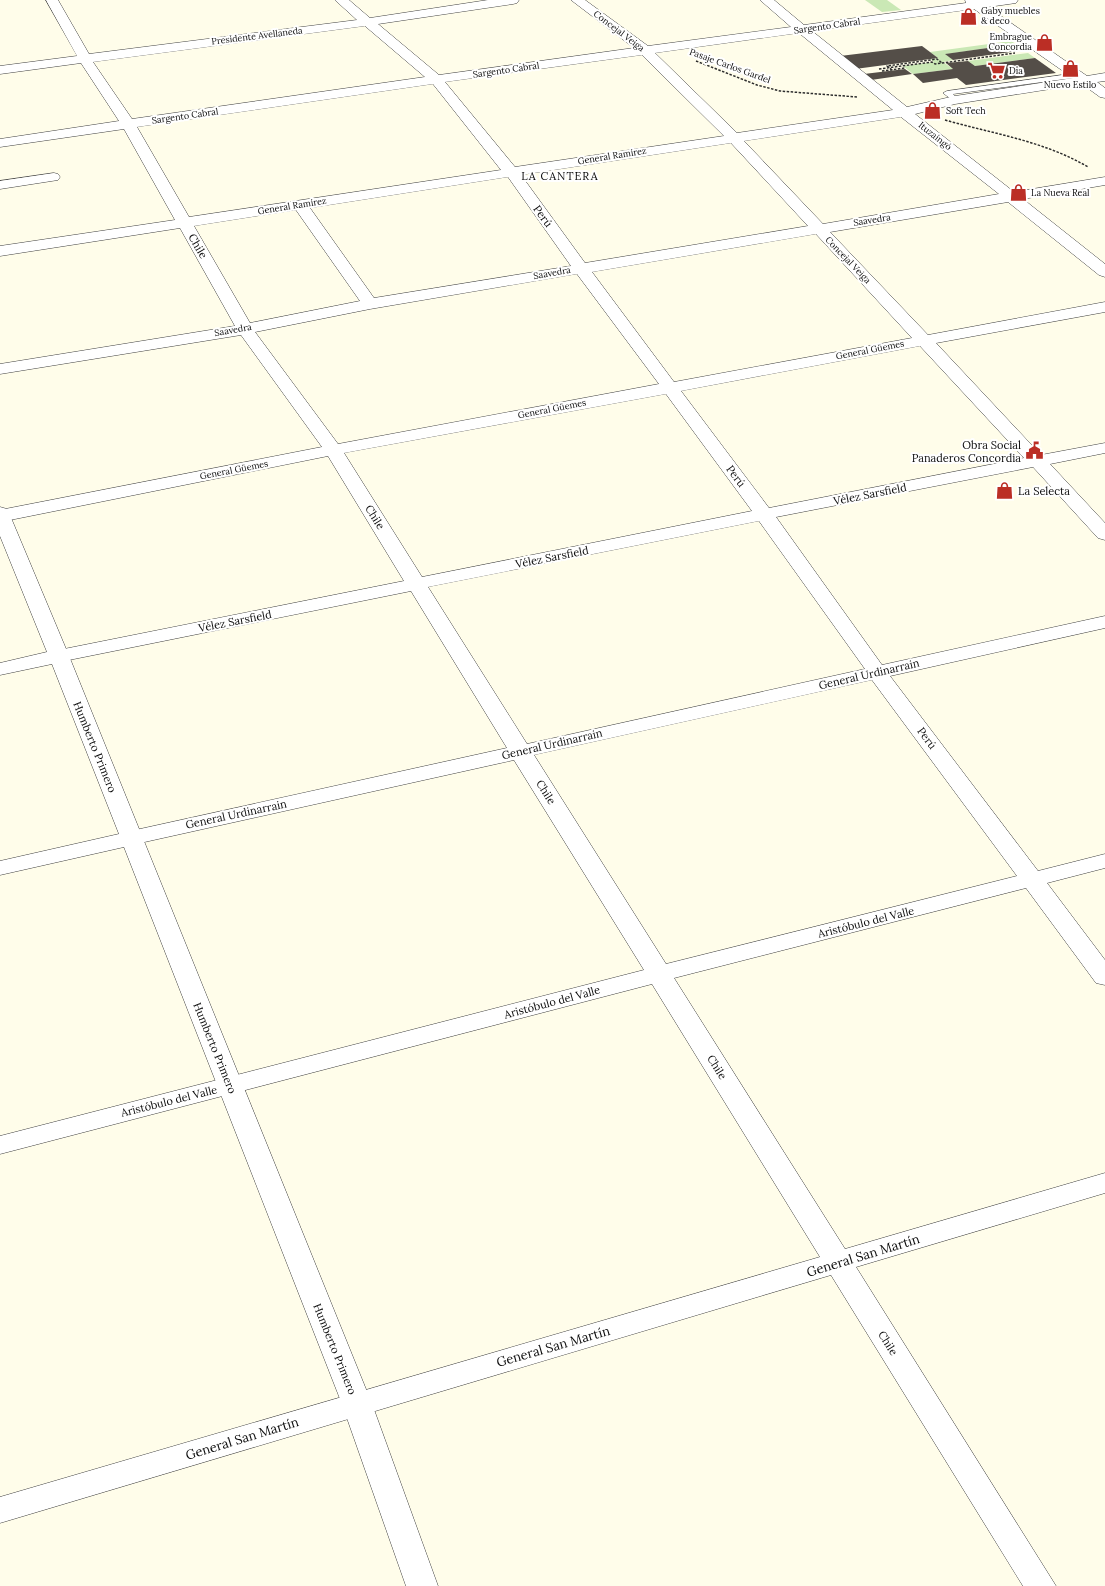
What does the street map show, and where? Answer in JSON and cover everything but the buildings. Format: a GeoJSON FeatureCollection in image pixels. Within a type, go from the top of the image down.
{"type":"FeatureCollection","features":[{"type":"Feature","properties":{"kind":"street","name":"Chile"},"geometry":{"type":"LineString","coordinates":[[52,0],[84,58],[128,124],[245,329],[333,450],[1040,1586]]}},
{"type":"Feature","properties":{"kind":"street","name":"Perú"},"geometry":{"type":"LineString","coordinates":[[341,0],[436,79],[511,172],[764,514],[878,672],[1105,977]]}},
{"type":"Feature","properties":{"kind":"street","name":"Presidente Avellaneda"},"geometry":{"type":"LineString","coordinates":[[0,70],[367,22],[513,0]]}},
{"type":"Feature","properties":{"kind":"street","name":"Concejal Veiga"},"geometry":{"type":"LineString","coordinates":[[577,0],[646,51],[734,138],[1105,534]]}},
{"type":"Feature","properties":{"kind":"street","name":"Ituzaingó"},"geometry":{"type":"LineString","coordinates":[[766,0],[888,99],[911,110],[1012,197],[1105,272]]}},
{"type":"Feature","properties":{"kind":"street","name":"Sargento Cabral"},"geometry":{"type":"LineString","coordinates":[[0,143],[436,79],[802,30],[974,2],[1012,0]]}},
{"type":"Feature","properties":{"kind":"street"},"geometry":{"type":"LineString","coordinates":[[974,2],[1105,94]]}},
{"type":"Feature","properties":{"kind":"street","name":"General Ramírez"},"geometry":{"type":"LineString","coordinates":[[0,251],[911,110],[955,100],[1081,78],[1105,77]]}},
{"type":"Feature","properties":{"kind":"street"},"geometry":{"type":"LineString","coordinates":[[0,185],[54,177]]}},
{"type":"Feature","properties":{"kind":"street","name":"Saavedra"},"geometry":{"type":"LineString","coordinates":[[0,369],[245,329],[370,304],[581,268],[1105,181]]}},
{"type":"Feature","properties":{"kind":"street"},"geometry":{"type":"LineString","coordinates":[[300,205],[370,304]]}},
{"type":"Feature","properties":{"kind":"street","name":"General Güemes"},"geometry":{"type":"LineString","coordinates":[[0,515],[333,450],[1105,307]]}},
{"type":"Feature","properties":{"kind":"street","name":"Vélez Sarsfield"},"geometry":{"type":"LineString","coordinates":[[0,669],[764,514],[1105,448]]}},
{"type":"Feature","properties":{"kind":"street","name":"Humberto Primero"},"geometry":{"type":"LineString","coordinates":[[0,515],[59,656],[357,1404],[422,1586]]}},
{"type":"Feature","properties":{"kind":"street","name":"General Urdinarrain"},"geometry":{"type":"LineString","coordinates":[[0,868],[1105,622]]}},
{"type":"Feature","properties":{"kind":"street","name":"Aristóbulo del Valle"},"geometry":{"type":"LineString","coordinates":[[0,1144],[1105,861]]}},
{"type":"Feature","properties":{"kind":"street","name":"General San Martín"},"geometry":{"type":"LineString","coordinates":[[0,1510],[1105,1183]]}},
{"type":"Feature","properties":{"kind":"path","name":"Pasaje Carlos Gardel"},"geometry":{"type":"LineString","coordinates":[[667,48],[738,78],[780,91],[888,99]]}},
{"type":"Feature","properties":{"kind":"path"},"geometry":{"type":"LineString","coordinates":[[855,73],[932,62],[935,64],[1041,50]]}},
{"type":"Feature","properties":{"kind":"path"},"geometry":{"type":"LineString","coordinates":[[892,70],[887,66],[937,59],[942,63]]}},
{"type":"Feature","properties":{"kind":"path"},"geometry":{"type":"LineString","coordinates":[[911,110],[1041,145],[1078,160],[1099,174],[1105,181]]}},
{"type":"Feature","properties":{"kind":"green space"},"geometry":{"type":"Polygon","coordinates":[[[865,0],[887,0],[901,10],[882,12],[865,0]]]}},
{"type":"Feature","properties":{"kind":"green space"},"geometry":{"type":"Polygon","coordinates":[[[1011,41],[1016,44],[946,54],[953,60],[943,62],[953,69],[913,74],[903,66],[934,62],[930,59],[938,58],[930,52],[1011,41]]]}},
{"type":"Feature","properties":{"kind":"green space"},"geometry":{"type":"Polygon","coordinates":[[[1028,53],[1035,58],[975,66],[968,61],[1028,53]]]}},
{"type":"Feature","properties":{"kind":"place","name":"Gaby muebles & deco"},"geometry":{"type":"Point","coordinates":[968,16]}},
{"type":"Feature","properties":{"kind":"place","name":"Embrague Concordia"},"geometry":{"type":"Point","coordinates":[1045,42]}},
{"type":"Feature","properties":{"kind":"place","name":"Nuevo Estilo"},"geometry":{"type":"Point","coordinates":[1070,68]}},
{"type":"Feature","properties":{"kind":"place","name":"Dia"},"geometry":{"type":"Point","coordinates":[996,71]}},
{"type":"Feature","properties":{"kind":"place","name":"Soft Tech"},"geometry":{"type":"Point","coordinates":[933,111]}},
{"type":"Feature","properties":{"kind":"place","name":"La Nueva Real"},"geometry":{"type":"Point","coordinates":[1018,193]}},
{"type":"Feature","properties":{"kind":"place","name":"Obra Social Panaderos Concordia"},"geometry":{"type":"Point","coordinates":[1034,451]}},
{"type":"Feature","properties":{"kind":"place","name":"La Selecta"},"geometry":{"type":"Point","coordinates":[1005,491]}},
{"type":"Feature","properties":{"kind":"district","name":"LA CANTERA"},"geometry":{"type":"Point","coordinates":[560,176]}}]}
